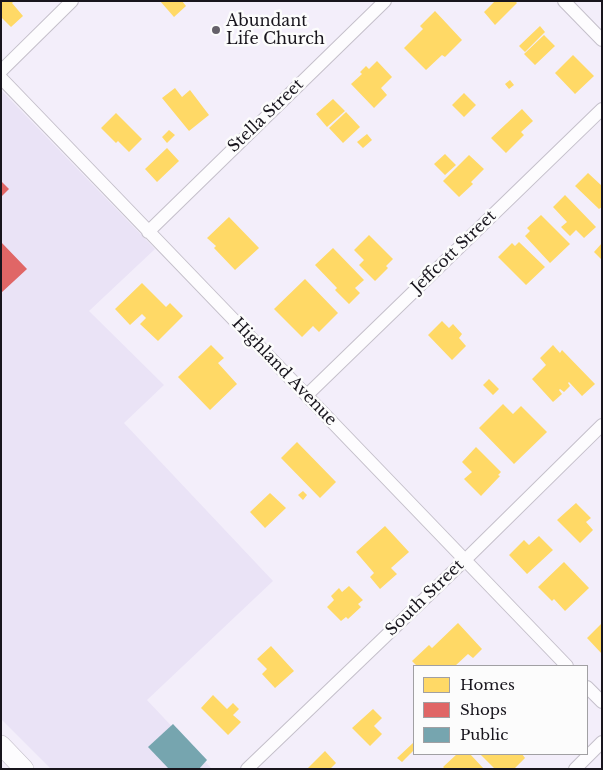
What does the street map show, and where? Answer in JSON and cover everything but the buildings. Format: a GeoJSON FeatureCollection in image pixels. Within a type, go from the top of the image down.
{"type":"FeatureCollection","features":[{"type":"Feature","properties":{"kind":"street"},"geometry":{"type":"LineString","coordinates":[[1,71],[72,1]]}},
{"type":"Feature","properties":{"kind":"street","name":"Stella Street"},"geometry":{"type":"LineString","coordinates":[[148,232],[385,1]]}},
{"type":"Feature","properties":{"kind":"street"},"geometry":{"type":"LineString","coordinates":[[564,1],[602,40]]}},
{"type":"Feature","properties":{"kind":"street","name":"Highland Avenue"},"geometry":{"type":"LineString","coordinates":[[1,78],[566,665]]}},
{"type":"Feature","properties":{"kind":"street","name":"Jeffcott Street"},"geometry":{"type":"LineString","coordinates":[[307,396],[602,108]]}},
{"type":"Feature","properties":{"kind":"street","name":"South Street"},"geometry":{"type":"LineString","coordinates":[[248,769],[602,425]]}},
{"type":"Feature","properties":{"kind":"street"},"geometry":{"type":"LineString","coordinates":[[588,688],[602,702]]}},
{"type":"Feature","properties":{"kind":"street"},"geometry":{"type":"LineString","coordinates":[[574,769],[602,742]]}},
{"type":"Feature","properties":{"kind":"street"},"geometry":{"type":"LineString","coordinates":[[1,745],[24,769]]}},
{"type":"Feature","properties":{"kind":"shaded area"},"geometry":{"type":"Polygon","coordinates":[[[1,90],[155,249],[89,311],[164,385],[124,423],[273,581],[147,700],[212,769],[51,769],[1,719],[1,90]]]}},
{"type":"Feature","properties":{"kind":"place","name":"Abundant Life Church"},"geometry":{"type":"Point","coordinates":[216,30]}}]}
